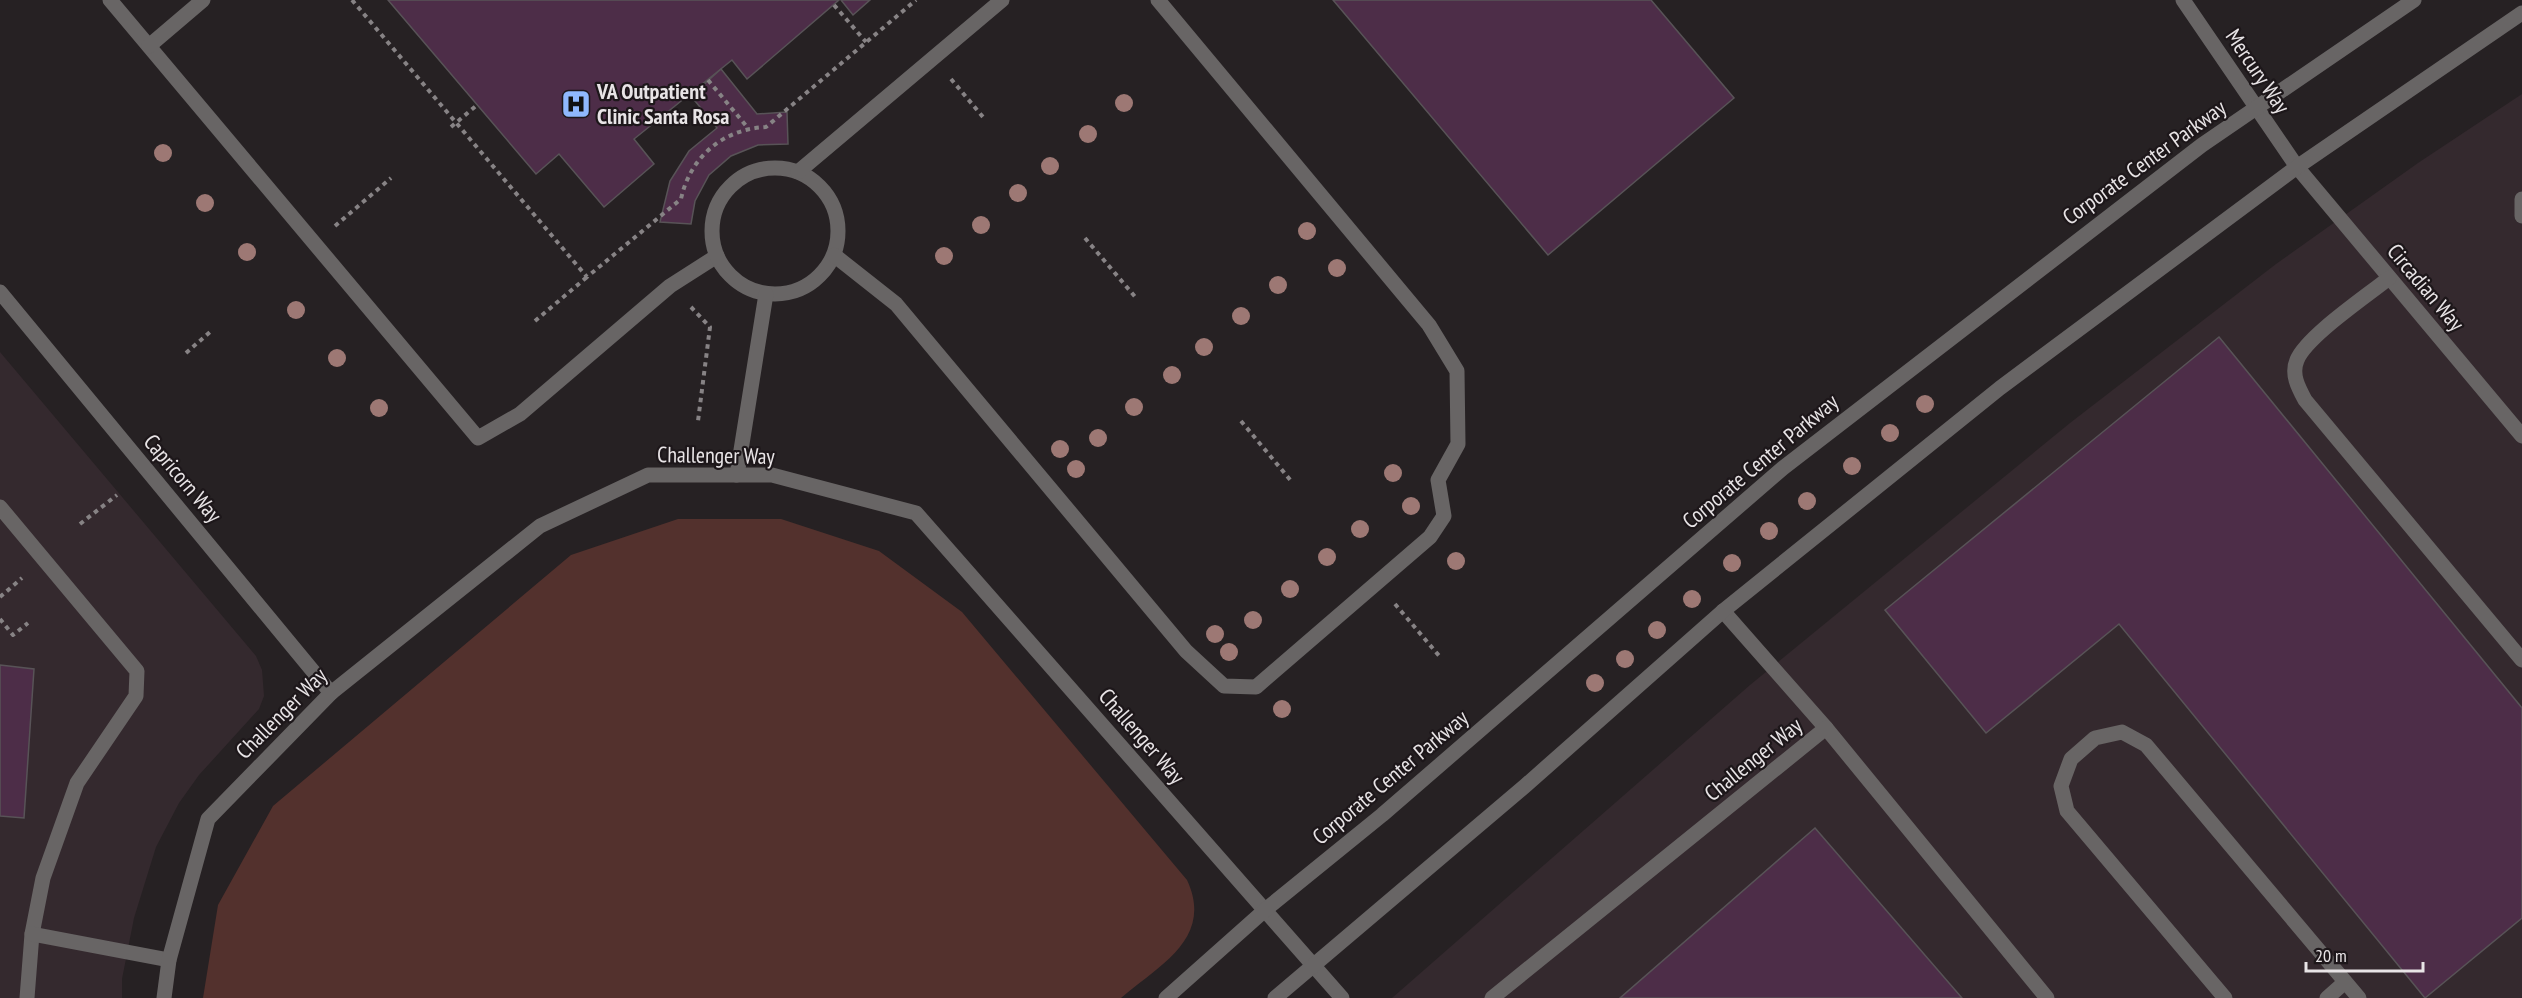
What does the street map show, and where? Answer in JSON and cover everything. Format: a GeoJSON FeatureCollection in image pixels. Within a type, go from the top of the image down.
{"type":"FeatureCollection","features":[{"type":"Feature","properties":{"kind":"street"},"geometry":{"type":"LineString","coordinates":[[110,0],[478,438],[520,414],[670,286],[717,256]]}},
{"type":"Feature","properties":{"kind":"street"},"geometry":{"type":"LineString","coordinates":[[149,46],[203,0]]}},
{"type":"Feature","properties":{"kind":"street"},"geometry":{"type":"LineString","coordinates":[[798,172],[1002,0]]}},
{"type":"Feature","properties":{"kind":"street"},"geometry":{"type":"LineString","coordinates":[[834,255],[896,304],[1186,651],[1224,686],[1256,687],[1430,537],[1444,516],[1438,480],[1458,444],[1457,371],[1429,325],[1158,0]]}},
{"type":"Feature","properties":{"kind":"street","name":"Mercury Way"},"geometry":{"type":"LineString","coordinates":[[2183,0],[2297,167]]}},
{"type":"Feature","properties":{"kind":"street","name":"Corporate Center Parkway"},"geometry":{"type":"LineString","coordinates":[[1166,998],[1265,910],[1391,807],[1783,468],[2067,246],[2255,108],[2414,0]]}},
{"type":"Feature","properties":{"kind":"street"},"geometry":{"type":"LineString","coordinates":[[1275,998],[1525,786],[1723,611],[2000,388],[2297,167],[2522,12]]}},
{"type":"Feature","properties":{"kind":"street"},"geometry":{"type":"LineString","coordinates":[[778,167],[798,172],[815,182],[829,197],[836,216],[838,236],[834,255],[823,273],[807,286],[788,293],[766,294],[746,287],[729,274],[717,256],[712,235],[714,214],[723,194],[739,179],[758,170],[778,167]]}},
{"type":"Feature","properties":{"kind":"street","name":"Circadian Way"},"geometry":{"type":"LineString","coordinates":[[2297,167],[2522,436]]}},
{"type":"Feature","properties":{"kind":"street"},"geometry":{"type":"LineString","coordinates":[[2522,199],[2522,216]]}},
{"type":"Feature","properties":{"kind":"street"},"geometry":{"type":"LineString","coordinates":[[2389,278],[2303,351],[2297,360],[2296,381],[2305,400],[2522,660]]}},
{"type":"Feature","properties":{"kind":"street","name":"Capricorn Way"},"geometry":{"type":"LineString","coordinates":[[0,292],[331,693]]}},
{"type":"Feature","properties":{"kind":"street"},"geometry":{"type":"LineString","coordinates":[[737,475],[766,294]]}},
{"type":"Feature","properties":{"kind":"street","name":"Challenger Way"},"geometry":{"type":"LineString","coordinates":[[164,998],[169,960],[208,819],[331,693],[540,526],[648,475],[772,475],[916,513],[1342,998]]}},
{"type":"Feature","properties":{"kind":"street"},"geometry":{"type":"LineString","coordinates":[[0,507],[137,671],[138,684],[136,696],[77,783],[43,878],[32,934],[27,998]]}},
{"type":"Feature","properties":{"kind":"street"},"geometry":{"type":"LineString","coordinates":[[1723,611],[1826,728]]}},
{"type":"Feature","properties":{"kind":"street","name":"Challenger Way"},"geometry":{"type":"LineString","coordinates":[[1492,998],[1826,728],[2047,998]]}},
{"type":"Feature","properties":{"kind":"street"},"geometry":{"type":"LineString","coordinates":[[2225,998],[2067,812],[2061,786],[2067,768],[2071,759],[2095,738],[2122,732],[2146,745],[2359,998]]}},
{"type":"Feature","properties":{"kind":"street"},"geometry":{"type":"LineString","coordinates":[[32,934],[169,960]]}},
{"type":"Feature","properties":{"kind":"street"},"geometry":{"type":"LineString","coordinates":[[2327,998],[2345,982]]}},
{"type":"Feature","properties":{"kind":"path"},"geometry":{"type":"LineString","coordinates":[[352,0],[587,277]]}},
{"type":"Feature","properties":{"kind":"path"},"geometry":{"type":"LineString","coordinates":[[535,321],[681,199],[684,184],[698,158],[720,139],[748,128],[765,127],[916,0]]}},
{"type":"Feature","properties":{"kind":"path"},"geometry":{"type":"LineString","coordinates":[[834,4],[866,42]]}},
{"type":"Feature","properties":{"kind":"path"},"geometry":{"type":"LineString","coordinates":[[897,16],[901,20]]}},
{"type":"Feature","properties":{"kind":"path"},"geometry":{"type":"LineString","coordinates":[[951,79],[983,117]]}},
{"type":"Feature","properties":{"kind":"path"},"geometry":{"type":"LineString","coordinates":[[708,80],[748,128]]}},
{"type":"Feature","properties":{"kind":"path"},"geometry":{"type":"LineString","coordinates":[[451,127],[477,105]]}},
{"type":"Feature","properties":{"kind":"path"},"geometry":{"type":"LineString","coordinates":[[332,228],[391,178]]}},
{"type":"Feature","properties":{"kind":"path"},"geometry":{"type":"LineString","coordinates":[[1085,238],[1137,299]]}},
{"type":"Feature","properties":{"kind":"path"},"geometry":{"type":"LineString","coordinates":[[632,240],[637,245]]}},
{"type":"Feature","properties":{"kind":"path"},"geometry":{"type":"LineString","coordinates":[[688,304],[710,327],[698,421]]}},
{"type":"Feature","properties":{"kind":"path"},"geometry":{"type":"LineString","coordinates":[[186,353],[210,332]]}},
{"type":"Feature","properties":{"kind":"path"},"geometry":{"type":"LineString","coordinates":[[1241,421],[1292,482]]}},
{"type":"Feature","properties":{"kind":"path"},"geometry":{"type":"LineString","coordinates":[[80,524],[117,495]]}},
{"type":"Feature","properties":{"kind":"path"},"geometry":{"type":"LineString","coordinates":[[0,597],[27,574]]}},
{"type":"Feature","properties":{"kind":"path"},"geometry":{"type":"LineString","coordinates":[[1391,599],[1441,658]]}},
{"type":"Feature","properties":{"kind":"path"},"geometry":{"type":"LineString","coordinates":[[0,619],[13,635],[28,623]]}},
{"type":"Feature","properties":{"kind":"shaded area"},"geometry":{"type":"Polygon","coordinates":[[[2522,94],[2522,998],[1392,998],[1750,685],[2070,423],[2276,264],[2418,163],[2522,94]]]}},
{"type":"Feature","properties":{"kind":"shaded area"},"geometry":{"type":"Polygon","coordinates":[[[0,352],[256,656],[262,670],[264,696],[259,709],[199,775],[179,803],[156,847],[134,918],[122,979],[122,998],[0,998],[0,352]]]}},
{"type":"Feature","properties":{"kind":"shaded area"},"geometry":{"type":"Polygon","coordinates":[[[678,519],[781,519],[879,551],[962,612],[1187,880],[1194,900],[1194,918],[1179,948],[1121,998],[203,998],[218,905],[273,806],[571,555],[678,519]]]}},
{"type":"Feature","properties":{"kind":"building","name":"VA Outpatient Clinic Santa Rosa"},"geometry":{"type":"Polygon","coordinates":[[[388,0],[839,0],[747,79],[732,60],[634,139],[654,164],[604,207],[559,154],[536,174],[388,0]]]}},
{"type":"Feature","properties":{"kind":"building"},"geometry":{"type":"Polygon","coordinates":[[[841,0],[870,0],[853,15],[841,0]]]}},
{"type":"Feature","properties":{"kind":"building"},"geometry":{"type":"Polygon","coordinates":[[[1333,0],[1651,0],[1734,98],[1548,255],[1333,0]]]}},
{"type":"Feature","properties":{"kind":"building"},"geometry":{"type":"Polygon","coordinates":[[[721,69],[757,114],[787,112],[788,144],[758,145],[731,156],[709,175],[695,201],[691,224],[660,222],[670,181],[689,151],[717,128],[691,96],[721,69]]]}},
{"type":"Feature","properties":{"kind":"building"},"geometry":{"type":"Polygon","coordinates":[[[2219,337],[2522,708],[2522,918],[2425,998],[2119,624],[1986,733],[1885,610],[2219,337]]]}},
{"type":"Feature","properties":{"kind":"building"},"geometry":{"type":"Polygon","coordinates":[[[0,665],[34,669],[24,818],[0,816],[0,665]]]}},
{"type":"Feature","properties":{"kind":"building"},"geometry":{"type":"Polygon","coordinates":[[[1815,828],[1962,998],[1620,998],[1815,828]]]}},
{"type":"Feature","properties":{"kind":"place","name":"VA Outpatient Clinic Santa Rosa"},"geometry":{"type":"Point","coordinates":[576,104]}}]}
